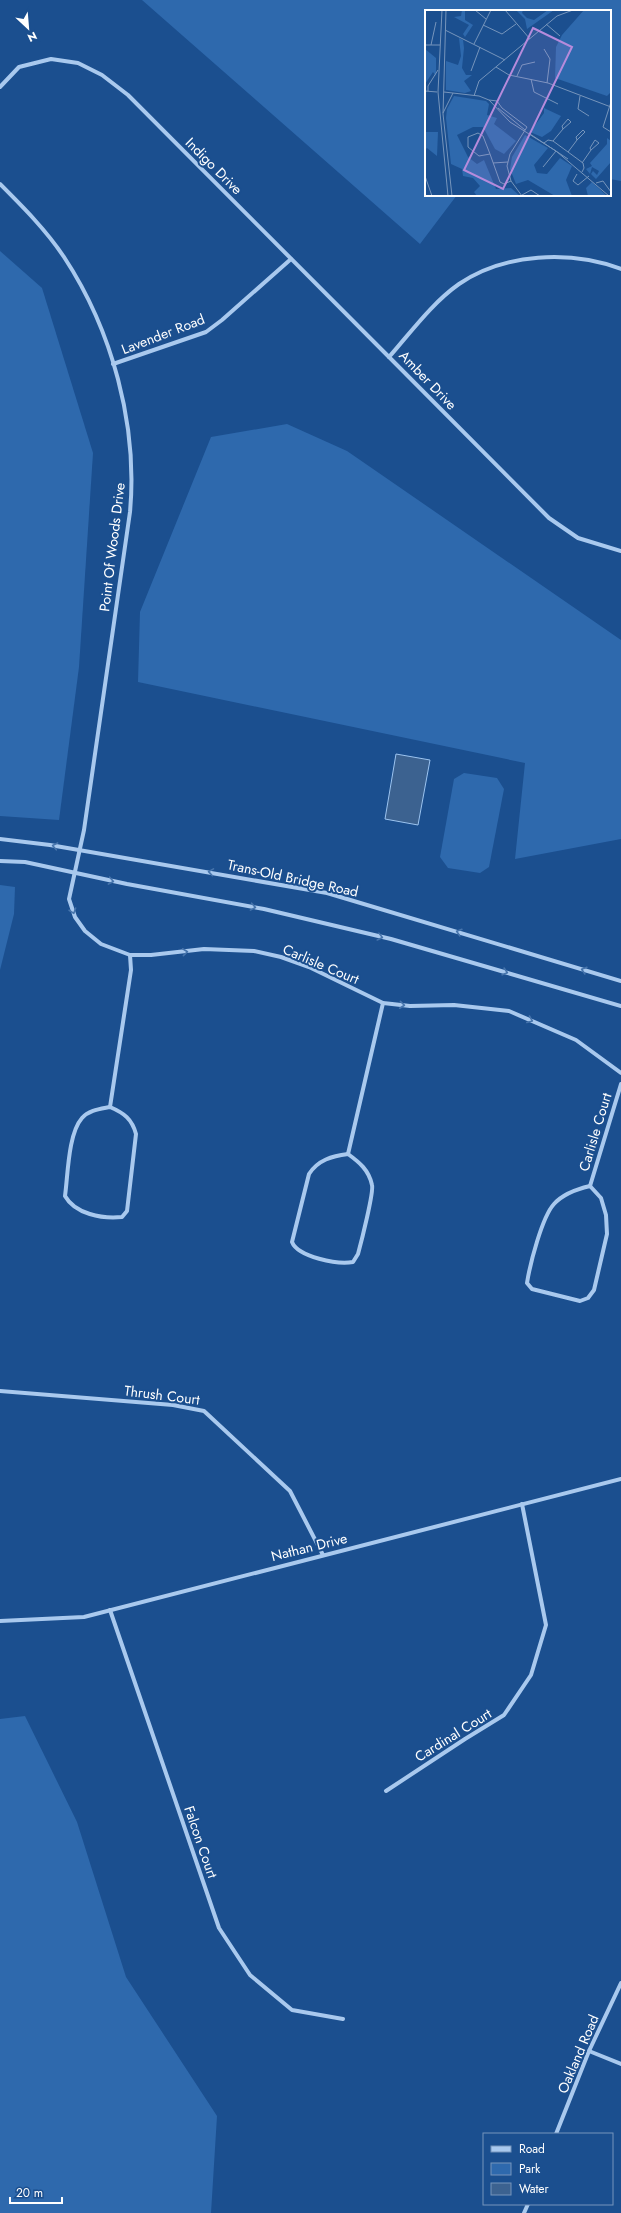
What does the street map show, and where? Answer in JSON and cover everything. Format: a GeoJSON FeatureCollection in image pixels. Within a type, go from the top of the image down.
{"type":"FeatureCollection","features":[{"type":"Feature","properties":{"kind":"street","name":"Indigo Drive"},"geometry":{"type":"LineString","coordinates":[[0,86],[20,67],[51,59],[78,63],[102,75],[128,95],[389,357]]}},
{"type":"Feature","properties":{"kind":"street","name":"Point Of Woods Drive"},"geometry":{"type":"LineString","coordinates":[[0,184],[32,216],[63,257],[82,287],[113,364],[129,436],[132,489],[125,550],[99,712],[84,830],[78,851]]}},
{"type":"Feature","properties":{"kind":"street","name":"Amber Drive"},"geometry":{"type":"LineString","coordinates":[[621,270],[605,263],[554,257],[506,262],[487,268],[459,285],[431,310],[389,357],[549,518],[578,538],[621,551]]}},
{"type":"Feature","properties":{"kind":"street","name":"Lavender Road"},"geometry":{"type":"LineString","coordinates":[[113,364],[206,332],[222,320],[291,259]]}},
{"type":"Feature","properties":{"kind":"street","name":"Trans-Old Bridge Road"},"geometry":{"type":"LineString","coordinates":[[0,839],[327,893],[621,981]]}},
{"type":"Feature","properties":{"kind":"street","name":"Carlisle Court"},"geometry":{"type":"LineString","coordinates":[[78,851],[69,899],[75,917],[85,931],[101,944],[130,955],[151,955],[204,949],[254,951],[281,957],[309,967],[382,1003],[410,1006],[454,1005],[509,1011],[576,1040],[621,1073]]}},
{"type":"Feature","properties":{"kind":"street"},"geometry":{"type":"LineString","coordinates":[[0,861],[24,862],[73,873],[264,909],[391,939],[621,1006]]}},
{"type":"Feature","properties":{"kind":"street"},"geometry":{"type":"LineString","coordinates":[[110,1107],[131,970],[130,955]]}},
{"type":"Feature","properties":{"kind":"street"},"geometry":{"type":"LineString","coordinates":[[348,1154],[382,1003]]}},
{"type":"Feature","properties":{"kind":"street","name":"Carlisle Court"},"geometry":{"type":"LineString","coordinates":[[590,1186],[621,1084]]}},
{"type":"Feature","properties":{"kind":"street"},"geometry":{"type":"LineString","coordinates":[[110,1107],[123,1113],[134,1124],[136,1134],[127,1210],[122,1217],[113,1218],[80,1211],[70,1204],[65,1196],[74,1131],[82,1118],[96,1109],[110,1107]]}},
{"type":"Feature","properties":{"kind":"street"},"geometry":{"type":"LineString","coordinates":[[348,1154],[360,1163],[369,1175],[373,1186],[358,1254],[353,1262],[344,1264],[303,1254],[295,1248],[292,1242],[309,1174],[314,1166],[335,1155],[348,1154]]}},
{"type":"Feature","properties":{"kind":"street","name":"Carlisle Court"},"geometry":{"type":"LineString","coordinates":[[590,1186],[601,1198],[606,1215],[607,1234],[594,1290],[588,1298],[580,1301],[532,1289],[527,1283],[546,1217],[554,1203],[577,1189],[590,1186]]}},
{"type":"Feature","properties":{"kind":"street","name":"Thrush Court"},"geometry":{"type":"LineString","coordinates":[[0,1391],[173,1405],[204,1410],[290,1492],[322,1555]]}},
{"type":"Feature","properties":{"kind":"street","name":"Nathan Drive"},"geometry":{"type":"LineString","coordinates":[[0,1621],[84,1616],[621,1479]]}},
{"type":"Feature","properties":{"kind":"street","name":"Cardinal Court"},"geometry":{"type":"LineString","coordinates":[[386,1791],[465,1738],[504,1715],[531,1675],[546,1625],[522,1504]]}},
{"type":"Feature","properties":{"kind":"street","name":"Falcon Court"},"geometry":{"type":"LineString","coordinates":[[110,1610],[219,1928],[250,1975],[292,2010],[343,2019]]}},
{"type":"Feature","properties":{"kind":"street","name":"Oakland Road"},"geometry":{"type":"LineString","coordinates":[[556,2133],[589,2051],[621,1983]]}},
{"type":"Feature","properties":{"kind":"street"},"geometry":{"type":"LineString","coordinates":[[589,2051],[621,2064]]}},
{"type":"Feature","properties":{"kind":"green space"},"geometry":{"type":"Polygon","coordinates":[[[142,0],[621,0],[621,181],[611,179],[611,10],[425,10],[425,196],[456,196],[420,244],[142,0]]]}},
{"type":"Feature","properties":{"kind":"green space"},"geometry":{"type":"Polygon","coordinates":[[[0,251],[42,288],[93,453],[79,667],[59,820],[0,816],[0,251]]]}},
{"type":"Feature","properties":{"kind":"green space"},"geometry":{"type":"Polygon","coordinates":[[[287,424],[347,451],[621,640],[621,839],[515,859],[525,763],[138,682],[140,612],[211,437],[287,424]]]}},
{"type":"Feature","properties":{"kind":"green space"},"geometry":{"type":"Polygon","coordinates":[[[464,773],[497,778],[504,789],[489,867],[480,873],[448,868],[440,857],[454,779],[464,773]]]}},
{"type":"Feature","properties":{"kind":"green space"},"geometry":{"type":"Polygon","coordinates":[[[0,885],[15,887],[14,914],[0,970],[0,885]]]}},
{"type":"Feature","properties":{"kind":"green space"},"geometry":{"type":"Polygon","coordinates":[[[25,1716],[77,1822],[126,1977],[217,2116],[211,2213],[0,2213],[0,1719],[25,1716]]]}},
{"type":"Feature","properties":{"kind":"water"},"geometry":{"type":"Polygon","coordinates":[[[396,754],[430,760],[418,825],[385,819],[396,754]]]}}]}
